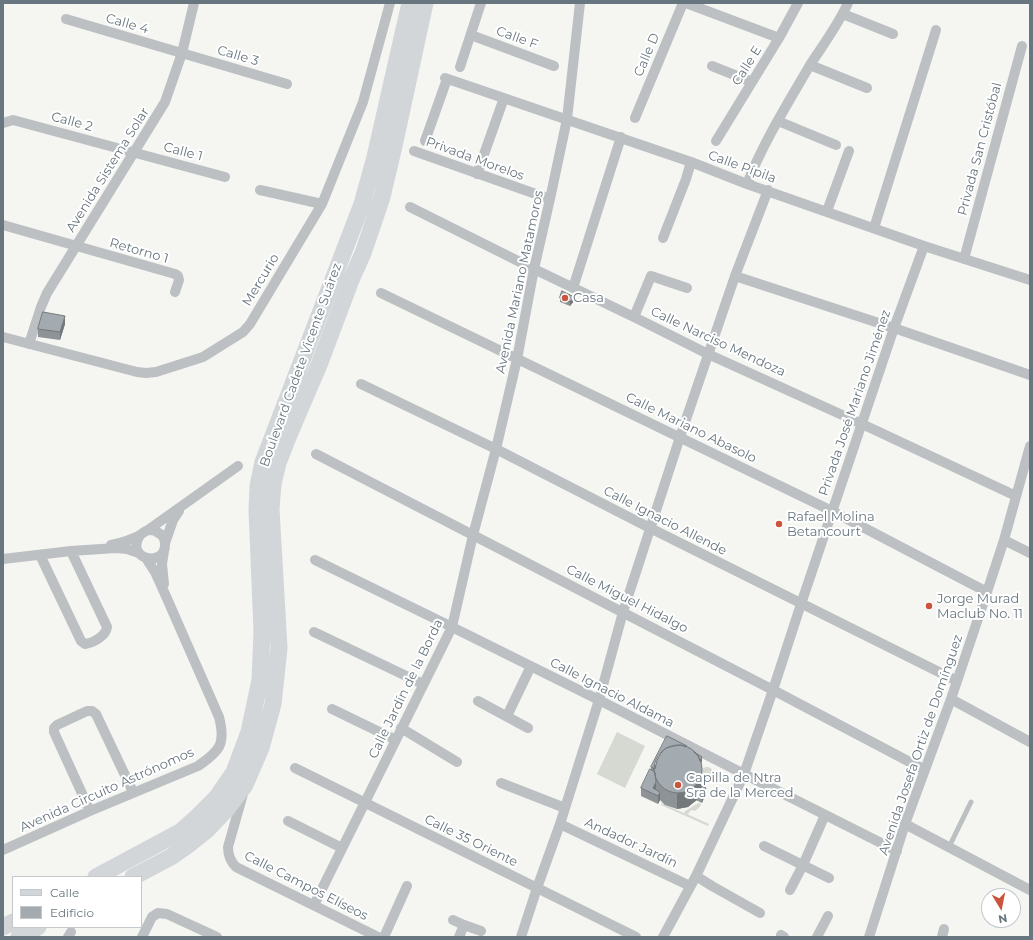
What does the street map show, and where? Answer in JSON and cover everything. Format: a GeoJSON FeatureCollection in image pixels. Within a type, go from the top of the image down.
{"type":"FeatureCollection","features":[{"type":"Feature","properties":{"kind":"main road","name":"Boulevard Cadete Vicente Suárez"},"geometry":{"type":"LineString","coordinates":[[98,876],[180,832],[198,817],[217,797],[234,772],[249,732],[260,680],[262,631],[257,510],[258,486],[263,462],[362,204],[375,157],[410,3]]}},
{"type":"Feature","properties":{"kind":"main road","name":"Boulevard Cadete Vicente Suárez"},"geometry":{"type":"LineString","coordinates":[[135,876],[171,857],[208,829],[226,810],[245,785],[261,748],[273,704],[279,648],[271,509],[278,463],[365,246],[382,197],[425,3]]}},
{"type":"Feature","properties":{"kind":"main road"},"geometry":{"type":"LineString","coordinates":[[3,927],[12,922]]}},
{"type":"Feature","properties":{"kind":"main road"},"geometry":{"type":"LineString","coordinates":[[19,937],[36,928]]}},
{"type":"Feature","properties":{"kind":"street","name":"Avenida Sistema Solar"},"geometry":{"type":"LineString","coordinates":[[29,344],[47,293],[165,102],[182,53],[194,3]]}},
{"type":"Feature","properties":{"kind":"street","name":"Mercurio"},"geometry":{"type":"LineString","coordinates":[[3,337],[137,372],[146,373],[156,372],[204,357],[243,332],[250,324],[322,204],[363,102],[390,3]]}},
{"type":"Feature","properties":{"kind":"street"},"geometry":{"type":"LineString","coordinates":[[460,67],[481,3]]}},
{"type":"Feature","properties":{"kind":"street","name":"Avenida Mariano Matamoros"},"geometry":{"type":"LineString","coordinates":[[496,450],[517,359],[534,269],[567,119],[580,3]]}},
{"type":"Feature","properties":{"kind":"street"},"geometry":{"type":"LineString","coordinates":[[685,3],[779,38]]}},
{"type":"Feature","properties":{"kind":"street","name":"Calle D"},"geometry":{"type":"LineString","coordinates":[[635,118],[685,3]]}},
{"type":"Feature","properties":{"kind":"street","name":"Calle E"},"geometry":{"type":"LineString","coordinates":[[716,141],[779,38],[798,3]]}},
{"type":"Feature","properties":{"kind":"street"},"geometry":{"type":"LineString","coordinates":[[747,184],[753,168],[778,121],[810,65],[843,14],[848,3]]}},
{"type":"Feature","properties":{"kind":"street"},"geometry":{"type":"LineString","coordinates":[[843,14],[893,34]]}},
{"type":"Feature","properties":{"kind":"street","name":"Calle 4"},"geometry":{"type":"LineString","coordinates":[[66,19],[182,53]]}},
{"type":"Feature","properties":{"kind":"street"},"geometry":{"type":"LineString","coordinates":[[874,228],[936,30]]}},
{"type":"Feature","properties":{"kind":"street","name":"Calle F"},"geometry":{"type":"LineString","coordinates":[[471,35],[554,66]]}},
{"type":"Feature","properties":{"kind":"street","name":"Privada San Cristóbal"},"geometry":{"type":"LineString","coordinates":[[964,259],[1022,46]]}},
{"type":"Feature","properties":{"kind":"street","name":"Calle 3"},"geometry":{"type":"LineString","coordinates":[[182,53],[287,84]]}},
{"type":"Feature","properties":{"kind":"street"},"geometry":{"type":"LineString","coordinates":[[810,65],[867,88]]}},
{"type":"Feature","properties":{"kind":"street"},"geometry":{"type":"LineString","coordinates":[[712,66],[752,82]]}},
{"type":"Feature","properties":{"kind":"street","name":"Calle Pípila"},"geometry":{"type":"LineString","coordinates":[[425,142],[446,78],[621,137],[747,184],[768,190],[924,246],[1030,280]]}},
{"type":"Feature","properties":{"kind":"street"},"geometry":{"type":"LineString","coordinates":[[477,174],[504,98]]}},
{"type":"Feature","properties":{"kind":"street","name":"Calle 2"},"geometry":{"type":"LineString","coordinates":[[3,123],[13,120],[134,152]]}},
{"type":"Feature","properties":{"kind":"street"},"geometry":{"type":"LineString","coordinates":[[778,121],[836,145]]}},
{"type":"Feature","properties":{"kind":"street"},"geometry":{"type":"LineString","coordinates":[[573,288],[621,137]]}},
{"type":"Feature","properties":{"kind":"street"},"geometry":{"type":"LineString","coordinates":[[827,211],[848,150]]}},
{"type":"Feature","properties":{"kind":"street","name":"Privada Morelos"},"geometry":{"type":"LineString","coordinates":[[414,151],[550,200]]}},
{"type":"Feature","properties":{"kind":"street","name":"Calle 1"},"geometry":{"type":"LineString","coordinates":[[134,152],[225,177]]}},
{"type":"Feature","properties":{"kind":"street"},"geometry":{"type":"LineString","coordinates":[[663,238],[691,162]]}},
{"type":"Feature","properties":{"kind":"street"},"geometry":{"type":"LineString","coordinates":[[260,190],[322,204]]}},
{"type":"Feature","properties":{"kind":"street"},"geometry":{"type":"LineString","coordinates":[[521,937],[560,824],[600,700],[623,612],[680,437],[735,276],[768,190]]}},
{"type":"Feature","properties":{"kind":"street","name":"Calle Narciso Mendoza"},"geometry":{"type":"LineString","coordinates":[[410,207],[573,288],[634,316],[708,354],[1016,496]]}},
{"type":"Feature","properties":{"kind":"street"},"geometry":{"type":"LineString","coordinates":[[3,225],[76,246]]}},
{"type":"Feature","properties":{"kind":"street","name":"Retorno 1"},"geometry":{"type":"LineString","coordinates":[[76,246],[175,274],[178,276],[179,280],[175,292]]}},
{"type":"Feature","properties":{"kind":"street","name":"Privada José Mariano Jiménez"},"geometry":{"type":"LineString","coordinates":[[663,937],[696,876],[744,774],[894,328],[924,246]]}},
{"type":"Feature","properties":{"kind":"street"},"geometry":{"type":"LineString","coordinates":[[634,316],[651,276],[687,288]]}},
{"type":"Feature","properties":{"kind":"street"},"geometry":{"type":"LineString","coordinates":[[735,276],[894,328],[1030,375]]}},
{"type":"Feature","properties":{"kind":"street","name":"Calle Mariano Abasolo"},"geometry":{"type":"LineString","coordinates":[[381,293],[832,511],[987,592]]}},
{"type":"Feature","properties":{"kind":"street","name":"Calle Ignacio Allende"},"geometry":{"type":"LineString","coordinates":[[361,384],[957,681]]}},
{"type":"Feature","properties":{"kind":"street","name":"Avenida Josefa Ortiz de Domínguez"},"geometry":{"type":"LineString","coordinates":[[869,937],[905,824],[952,699],[1004,540],[1030,446]]}},
{"type":"Feature","properties":{"kind":"street","name":"Calle Jardín de la Borda"},"geometry":{"type":"LineString","coordinates":[[314,904],[452,626],[473,535],[496,450]]}},
{"type":"Feature","properties":{"kind":"street","name":"Calle Miguel Hidalgo"},"geometry":{"type":"LineString","coordinates":[[316,454],[925,770]]}},
{"type":"Feature","properties":{"kind":"street"},"geometry":{"type":"LineString","coordinates":[[143,555],[137,548],[136,544],[138,539],[144,533],[238,466]]}},
{"type":"Feature","properties":{"kind":"street","name":"Avenida Circuito Astrónomos"},"geometry":{"type":"LineString","coordinates":[[165,594],[162,564],[165,547],[173,520],[183,506]]}},
{"type":"Feature","properties":{"kind":"street"},"geometry":{"type":"LineString","coordinates":[[3,559],[116,548],[128,549],[151,559],[160,556],[165,547],[164,538],[158,532],[144,533],[99,549]]}},
{"type":"Feature","properties":{"kind":"street"},"geometry":{"type":"LineString","coordinates":[[1004,540],[1030,554]]}},
{"type":"Feature","properties":{"kind":"street"},"geometry":{"type":"LineString","coordinates":[[40,555],[81,641],[84,644],[89,643],[104,634],[107,631],[107,627],[71,552]]}},
{"type":"Feature","properties":{"kind":"street","name":"Avenida Circuito Astrónomos"},"geometry":{"type":"LineString","coordinates":[[3,850],[133,792],[198,766],[211,757],[218,748],[222,729],[219,717],[165,594],[154,572],[143,555]]}},
{"type":"Feature","properties":{"kind":"street","name":"Calle Ignacio Aldama"},"geometry":{"type":"LineString","coordinates":[[314,560],[452,626],[896,851]]}},
{"type":"Feature","properties":{"kind":"street"},"geometry":{"type":"LineString","coordinates":[[314,632],[423,684]]}},
{"type":"Feature","properties":{"kind":"street"},"geometry":{"type":"LineString","coordinates":[[508,716],[531,666]]}},
{"type":"Feature","properties":{"kind":"street"},"geometry":{"type":"LineString","coordinates":[[952,699],[1030,742]]}},
{"type":"Feature","properties":{"kind":"street"},"geometry":{"type":"LineString","coordinates":[[478,701],[528,728]]}},
{"type":"Feature","properties":{"kind":"street"},"geometry":{"type":"LineString","coordinates":[[332,709],[396,740]]}},
{"type":"Feature","properties":{"kind":"street"},"geometry":{"type":"LineString","coordinates":[[90,811],[54,732],[54,728],[57,724],[88,711],[92,711],[96,714],[133,792]]}},
{"type":"Feature","properties":{"kind":"street"},"geometry":{"type":"LineString","coordinates":[[402,728],[457,762]]}},
{"type":"Feature","properties":{"kind":"street","name":"Calle 35 Oriente"},"geometry":{"type":"LineString","coordinates":[[295,768],[636,937]]}},
{"type":"Feature","properties":{"kind":"street"},"geometry":{"type":"LineString","coordinates":[[501,783],[565,808]]}},
{"type":"Feature","properties":{"kind":"street","name":"Calle Campos Elíseos"},"geometry":{"type":"LineString","coordinates":[[245,785],[228,847],[228,853],[232,863],[236,867],[314,904],[378,937]]}},
{"type":"Feature","properties":{"kind":"street"},"geometry":{"type":"LineString","coordinates":[[790,890],[803,865],[825,815]]}},
{"type":"Feature","properties":{"kind":"street"},"geometry":{"type":"LineString","coordinates":[[288,822],[342,848]]}},
{"type":"Feature","properties":{"kind":"street","name":"Andador Jardín"},"geometry":{"type":"LineString","coordinates":[[560,824],[690,886]]}},
{"type":"Feature","properties":{"kind":"street"},"geometry":{"type":"LineString","coordinates":[[905,824],[1030,890]]}},
{"type":"Feature","properties":{"kind":"street"},"geometry":{"type":"LineString","coordinates":[[764,846],[829,878]]}},
{"type":"Feature","properties":{"kind":"street"},"geometry":{"type":"LineString","coordinates":[[696,876],[760,913]]}},
{"type":"Feature","properties":{"kind":"street"},"geometry":{"type":"LineString","coordinates":[[384,937],[407,886]]}},
{"type":"Feature","properties":{"kind":"street"},"geometry":{"type":"LineString","coordinates":[[142,937],[152,917],[158,913],[167,914],[214,936]]}},
{"type":"Feature","properties":{"kind":"street"},"geometry":{"type":"LineString","coordinates":[[817,937],[828,916]]}},
{"type":"Feature","properties":{"kind":"street"},"geometry":{"type":"LineString","coordinates":[[453,920],[481,931]]}},
{"type":"Feature","properties":{"kind":"street"},"geometry":{"type":"LineString","coordinates":[[459,937],[464,925]]}},
{"type":"Feature","properties":{"kind":"lane"},"geometry":{"type":"LineString","coordinates":[[949,847],[971,802]]}},
{"type":"Feature","properties":{"kind":"shaded area"},"geometry":{"type":"Polygon","coordinates":[[[617,732],[645,746],[625,788],[597,774],[617,732]]]}},
{"type":"Feature","properties":{"kind":"shaded area"},"geometry":{"type":"Polygon","coordinates":[[[705,767],[709,767],[713,773],[709,779],[705,779],[701,775],[701,771],[705,767]]]}},
{"type":"Feature","properties":{"kind":"shaded area"},"geometry":{"type":"Polygon","coordinates":[[[661,803],[686,814],[684,812],[699,803],[701,804],[699,808],[695,811],[690,811],[687,814],[709,824],[708,826],[661,805],[661,803]]]}},
{"type":"Feature","properties":{"kind":"building"},"geometry":{"type":"Polygon","coordinates":[[[562,291],[574,297],[570,302],[560,298],[562,291]]]}},
{"type":"Feature","properties":{"kind":"building"},"geometry":{"type":"Polygon","coordinates":[[[43,312],[65,316],[60,332],[38,329],[43,312]]]}},
{"type":"Feature","properties":{"kind":"building"},"geometry":{"type":"Polygon","coordinates":[[[667,736],[687,746],[681,745],[666,748],[657,760],[655,769],[651,767],[667,736]]]}},
{"type":"Feature","properties":{"kind":"building"},"geometry":{"type":"Polygon","coordinates":[[[678,745],[687,747],[695,752],[700,760],[702,769],[700,778],[695,786],[687,791],[678,793],[669,791],[661,786],[656,778],[654,769],[656,760],[661,752],[669,747],[678,745]]]}},
{"type":"Feature","properties":{"kind":"building"},"geometry":{"type":"Polygon","coordinates":[[[694,752],[702,757],[700,761],[698,756],[694,752]]]}},
{"type":"Feature","properties":{"kind":"building"},"geometry":{"type":"Polygon","coordinates":[[[650,769],[655,772],[656,782],[653,788],[660,792],[658,796],[641,788],[650,769]]]}},
{"type":"Feature","properties":{"kind":"building"},"geometry":{"type":"Polygon","coordinates":[[[702,786],[706,788],[702,799],[696,796],[702,786]]]}},
{"type":"Feature","properties":{"kind":"place","name":"Casa"},"geometry":{"type":"Point","coordinates":[565,298]}},
{"type":"Feature","properties":{"kind":"place","name":"Rafael Molina Betancourt"},"geometry":{"type":"Point","coordinates":[779,524]}},
{"type":"Feature","properties":{"kind":"place","name":"Jorge Murad Maclub No. 11"},"geometry":{"type":"Point","coordinates":[929,606]}},
{"type":"Feature","properties":{"kind":"place","name":"Capilla de Ntra Sra de la Merced"},"geometry":{"type":"Point","coordinates":[678,785]}}]}
